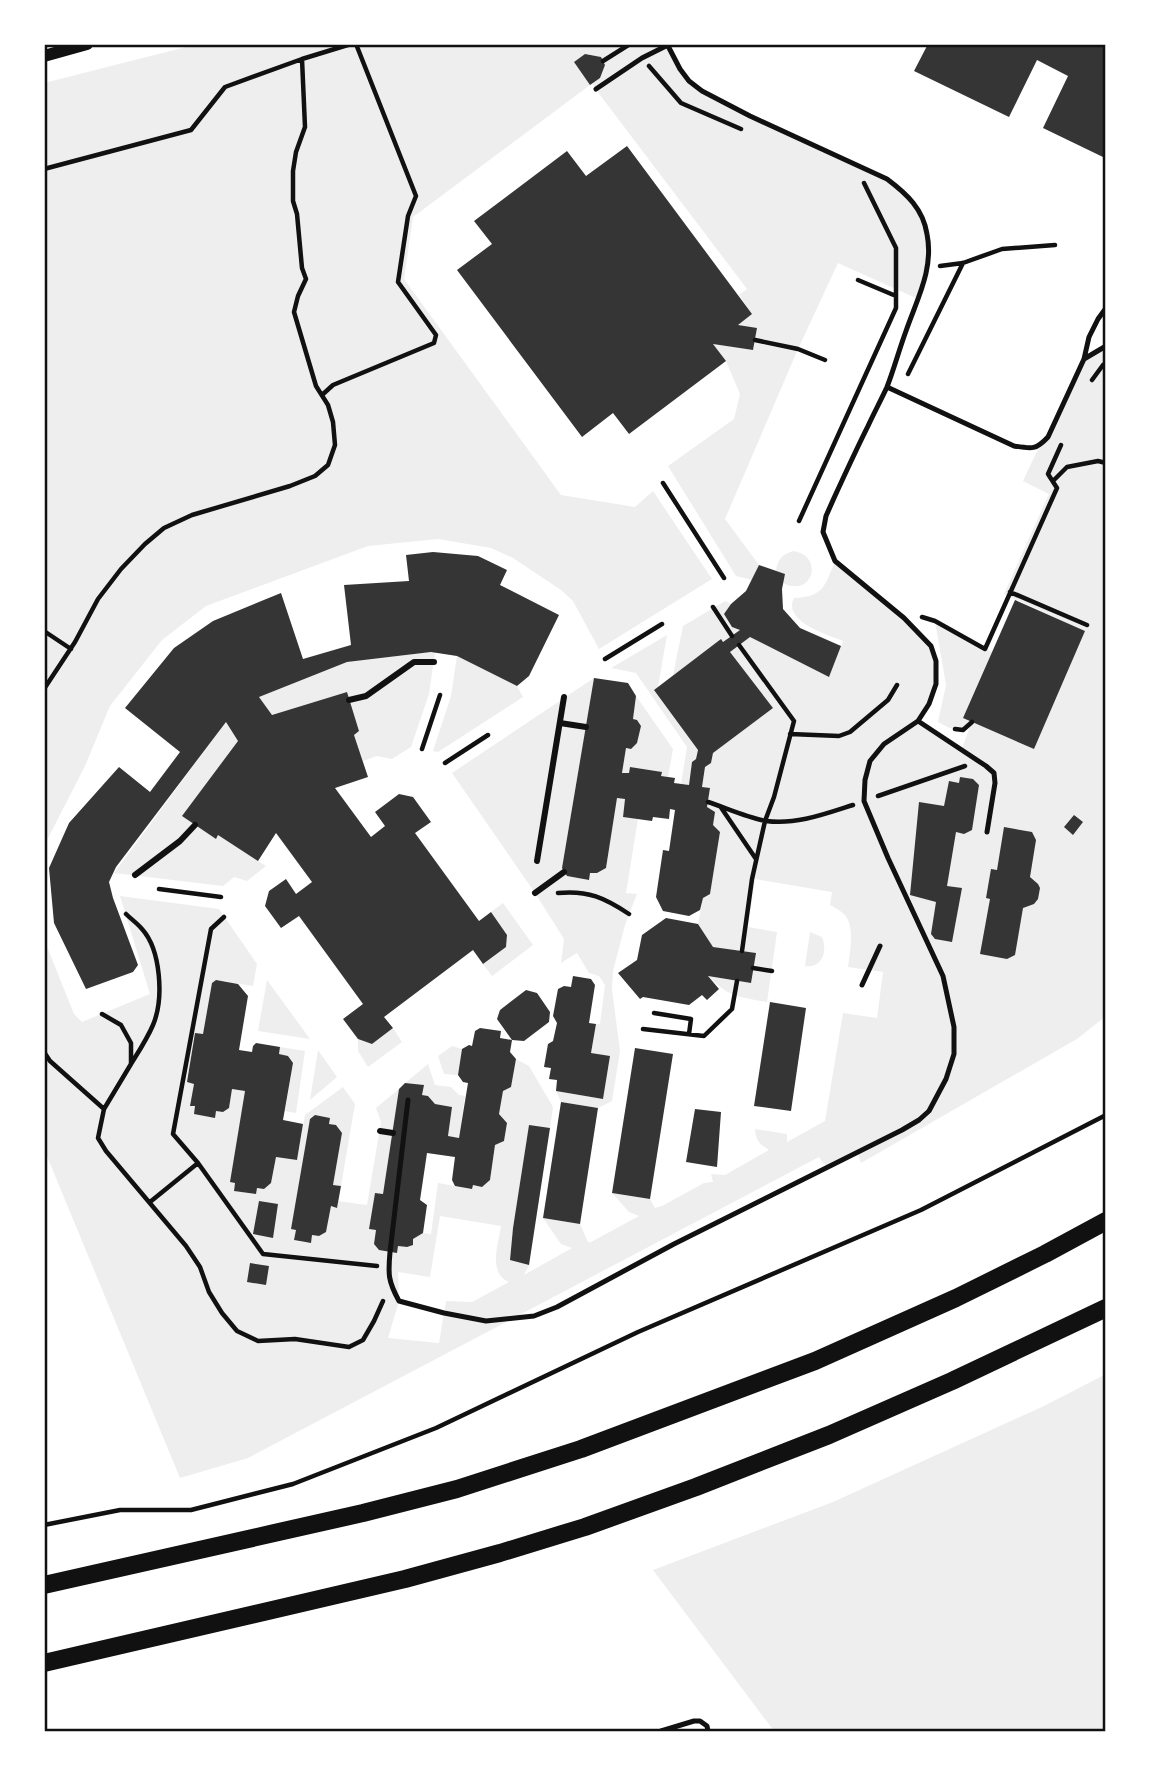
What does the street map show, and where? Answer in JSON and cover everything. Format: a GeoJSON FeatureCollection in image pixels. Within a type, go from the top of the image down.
{"type":"FeatureCollection","features":[{"type":"Feature","properties":{"kind":"main road"},"geometry":{"type":"LineString","coordinates":[[44,1584],[363,1513],[457,1489],[581,1449],[815,1361],[956,1298],[1106,1221]]}},
{"type":"Feature","properties":{"kind":"main road"},"geometry":{"type":"LineString","coordinates":[[44,1663],[405,1579],[585,1527],[829,1435],[952,1381],[1106,1308]]}},
{"type":"Feature","properties":{"kind":"street"},"geometry":{"type":"LineString","coordinates":[[44,56],[87,44]]}},
{"type":"Feature","properties":{"kind":"street"},"geometry":{"type":"LineString","coordinates":[[349,701],[366,696],[414,662],[434,662]]}},
{"type":"Feature","properties":{"kind":"street"},"geometry":{"type":"LineString","coordinates":[[537,861],[564,697]]}},
{"type":"Feature","properties":{"kind":"street"},"geometry":{"type":"LineString","coordinates":[[560,723],[586,727]]}},
{"type":"Feature","properties":{"kind":"street"},"geometry":{"type":"LineString","coordinates":[[135,875],[180,841],[195,825]]}},
{"type":"Feature","properties":{"kind":"street"},"geometry":{"type":"LineString","coordinates":[[535,893],[565,872]]}},
{"type":"Feature","properties":{"kind":"street"},"geometry":{"type":"LineString","coordinates":[[380,1131],[393,1133]]}},
{"type":"Feature","properties":{"kind":"lane"},"geometry":{"type":"LineString","coordinates":[[408,1100],[388,1267],[390,1285],[399,1301],[486,1321],[534,1315],[556,1307],[674,1244],[911,1125],[929,1111],[946,1079],[954,1054],[954,1027],[943,976],[864,801],[865,780],[870,761],[884,744],[918,720],[929,704],[936,684],[936,660],[931,646],[904,618],[835,561],[823,532],[826,516],[887,387],[928,268],[927,233],[923,218],[905,192],[887,179],[702,91],[689,81],[680,69],[667,44],[596,89]]}},
{"type":"Feature","properties":{"kind":"lane"},"geometry":{"type":"LineString","coordinates":[[887,387],[993,438],[1028,449],[1039,447],[1048,437],[1084,359],[1089,337],[1106,308]]}},
{"type":"Feature","properties":{"kind":"lane"},"geometry":{"type":"LineString","coordinates":[[1084,359],[1106,346]]}},
{"type":"Feature","properties":{"kind":"lane"},"geometry":{"type":"LineString","coordinates":[[918,720],[994,773],[995,783],[987,832]]}},
{"type":"Feature","properties":{"kind":"lane"},"geometry":{"type":"LineString","coordinates":[[862,985],[880,946]]}},
{"type":"Feature","properties":{"kind":"lane"},"geometry":{"type":"LineString","coordinates":[[662,1731],[700,1721],[707,1726],[708,1731]]}},
{"type":"Feature","properties":{"kind":"path"},"geometry":{"type":"LineString","coordinates":[[44,169],[191,130],[225,87],[302,59],[354,44],[416,196],[408,216],[398,282],[436,335],[434,343],[333,385],[322,395]]}},
{"type":"Feature","properties":{"kind":"path"},"geometry":{"type":"LineString","coordinates":[[603,61],[631,44],[681,103],[741,129]]}},
{"type":"Feature","properties":{"kind":"path"},"geometry":{"type":"LineString","coordinates":[[44,689],[71,649],[98,599],[121,569],[164,528],[192,515],[290,486],[315,476],[328,465],[335,445],[333,422],[328,405],[316,386],[294,312],[306,279],[302,268],[297,214],[293,201],[296,152],[305,127],[302,59]]}},
{"type":"Feature","properties":{"kind":"path"},"geometry":{"type":"LineString","coordinates":[[799,521],[896,307],[896,248],[863,182]]}},
{"type":"Feature","properties":{"kind":"path"},"geometry":{"type":"LineString","coordinates":[[928,268],[962,263],[1002,249],[1055,245]]}},
{"type":"Feature","properties":{"kind":"path"},"geometry":{"type":"LineString","coordinates":[[899,393],[962,263]]}},
{"type":"Feature","properties":{"kind":"path"},"geometry":{"type":"LineString","coordinates":[[858,280],[896,296]]}},
{"type":"Feature","properties":{"kind":"path"},"geometry":{"type":"LineString","coordinates":[[755,340],[798,349],[825,360]]}},
{"type":"Feature","properties":{"kind":"path"},"geometry":{"type":"LineString","coordinates":[[1087,388],[1106,361]]}},
{"type":"Feature","properties":{"kind":"path"},"geometry":{"type":"LineString","coordinates":[[910,613],[935,621],[985,649],[1057,488],[1048,474],[1065,437]]}},
{"type":"Feature","properties":{"kind":"path"},"geometry":{"type":"LineString","coordinates":[[1053,481],[1066,467],[1091,461],[1106,463]]}},
{"type":"Feature","properties":{"kind":"path"},"geometry":{"type":"LineString","coordinates":[[663,483],[724,578]]}},
{"type":"Feature","properties":{"kind":"path"},"geometry":{"type":"LineString","coordinates":[[1010,592],[1087,625]]}},
{"type":"Feature","properties":{"kind":"path"},"geometry":{"type":"LineString","coordinates":[[713,607],[732,636]]}},
{"type":"Feature","properties":{"kind":"path"},"geometry":{"type":"LineString","coordinates":[[605,659],[662,624]]}},
{"type":"Feature","properties":{"kind":"path"},"geometry":{"type":"LineString","coordinates":[[44,631],[71,649]]}},
{"type":"Feature","properties":{"kind":"path"},"geometry":{"type":"LineString","coordinates":[[739,645],[794,721],[756,859],[742,951]]}},
{"type":"Feature","properties":{"kind":"path"},"geometry":{"type":"LineString","coordinates":[[790,734],[839,736],[850,732],[888,700],[897,685]]}},
{"type":"Feature","properties":{"kind":"path"},"geometry":{"type":"LineString","coordinates":[[422,749],[440,695]]}},
{"type":"Feature","properties":{"kind":"path"},"geometry":{"type":"LineString","coordinates":[[445,762],[488,735]]}},
{"type":"Feature","properties":{"kind":"path"},"geometry":{"type":"LineString","coordinates":[[708,802],[765,821],[796,821],[822,815],[979,761]]}},
{"type":"Feature","properties":{"kind":"path"},"geometry":{"type":"LineString","coordinates":[[719,805],[756,859]]}},
{"type":"Feature","properties":{"kind":"path"},"geometry":{"type":"LineString","coordinates":[[159,889],[221,897]]}},
{"type":"Feature","properties":{"kind":"path"},"geometry":{"type":"LineString","coordinates":[[550,897],[572,892],[592,894],[629,914]]}},
{"type":"Feature","properties":{"kind":"path"},"geometry":{"type":"LineString","coordinates":[[125,914],[144,931],[155,955],[159,1000],[154,1022],[104,1109],[98,1138],[106,1151],[186,1246],[200,1267],[209,1292],[222,1313],[237,1331],[258,1341],[295,1339],[349,1347],[363,1340],[390,1285]]}},
{"type":"Feature","properties":{"kind":"path"},"geometry":{"type":"LineString","coordinates":[[224,916],[211,929],[173,1135],[198,1163],[263,1254],[388,1267]]}},
{"type":"Feature","properties":{"kind":"path"},"geometry":{"type":"LineString","coordinates":[[753,968],[772,971]]}},
{"type":"Feature","properties":{"kind":"path"},"geometry":{"type":"LineString","coordinates":[[643,1029],[704,1036],[732,1009],[737,981]]}},
{"type":"Feature","properties":{"kind":"path"},"geometry":{"type":"LineString","coordinates":[[654,1013],[691,1019],[688,1034]]}},
{"type":"Feature","properties":{"kind":"path"},"geometry":{"type":"LineString","coordinates":[[102,1014],[121,1025],[131,1044],[131,1064]]}},
{"type":"Feature","properties":{"kind":"path"},"geometry":{"type":"LineString","coordinates":[[44,1052],[50,1061],[104,1109]]}},
{"type":"Feature","properties":{"kind":"path"},"geometry":{"type":"LineString","coordinates":[[44,1525],[120,1510],[191,1510],[293,1485],[436,1428],[638,1332],[921,1210],[1106,1115]]}},
{"type":"Feature","properties":{"kind":"path"},"geometry":{"type":"LineString","coordinates":[[149,1202],[198,1163]]}},
{"type":"Feature","properties":{"kind":"shaded area"},"geometry":{"type":"Polygon","coordinates":[[[198,44],[667,44],[680,69],[702,91],[874,172],[905,192],[923,218],[929,254],[918,299],[838,263],[725,519],[759,565],[752,580],[736,576],[668,466],[734,419],[740,394],[726,361],[713,344],[753,350],[757,329],[738,325],[752,314],[739,295],[747,289],[592,83],[600,77],[605,65],[601,57],[585,54],[574,62],[590,85],[413,217],[404,279],[561,495],[635,507],[653,491],[712,579],[599,649],[573,601],[561,590],[513,558],[491,548],[438,539],[368,546],[206,606],[162,640],[110,706],[85,766],[44,846],[44,83],[198,44]]]}},
{"type":"Feature","properties":{"kind":"shaded area"},"geometry":{"type":"Polygon","coordinates":[[[1106,346],[1106,1016],[1077,1039],[861,1163],[858,1154],[827,1168],[819,1157],[248,1458],[180,1478],[44,1149],[44,939],[74,1014],[82,1022],[150,994],[120,896],[219,909],[257,964],[253,986],[216,980],[212,983],[203,1034],[195,1034],[187,1082],[194,1084],[191,1106],[223,1112],[229,1108],[232,1089],[245,1091],[234,1191],[255,1194],[257,1188],[264,1189],[271,1183],[276,1157],[297,1160],[305,1115],[343,1087],[355,1104],[341,1186],[333,1185],[342,1133],[336,1125],[329,1124],[330,1118],[315,1115],[291,1229],[296,1230],[295,1241],[310,1243],[312,1235],[319,1236],[326,1232],[331,1206],[337,1208],[338,1201],[367,1205],[381,1122],[376,1108],[399,1089],[383,1194],[375,1193],[370,1229],[376,1230],[397,1253],[398,1246],[407,1247],[423,1233],[431,1234],[438,1183],[471,1189],[473,1185],[482,1187],[490,1180],[495,1145],[504,1141],[507,1123],[499,1114],[503,1091],[511,1087],[516,1059],[529,1066],[553,1107],[550,1128],[529,1126],[510,1259],[529,1265],[524,1275],[572,1248],[561,1244],[543,1218],[580,1224],[588,1242],[591,1242],[639,1216],[629,1212],[612,1193],[650,1199],[655,1208],[662,1206],[704,1183],[713,1182],[711,1174],[725,1175],[769,1150],[759,1142],[755,1129],[787,1134],[787,1142],[825,1121],[843,1013],[877,1018],[883,972],[848,967],[850,926],[845,915],[830,905],[832,892],[755,879],[748,927],[777,932],[767,1002],[728,992],[708,976],[750,983],[755,953],[713,947],[698,924],[703,898],[710,893],[720,833],[713,825],[714,812],[707,807],[710,789],[702,787],[705,767],[711,763],[713,753],[773,708],[730,652],[750,637],[829,677],[843,641],[808,626],[794,614],[792,606],[794,598],[812,595],[822,588],[835,561],[931,646],[936,667],[935,685],[918,720],[962,748],[971,724],[958,730],[938,722],[946,685],[935,621],[992,652],[963,718],[1034,749],[1085,631],[1004,594],[1049,494],[1023,481],[1039,447],[1048,437],[1084,359],[1106,346]],[[440,1216],[430,1277],[398,1272],[399,1301],[388,1338],[439,1343],[446,1301],[472,1302],[509,1282],[498,1272],[496,1265],[501,1226],[440,1216]]]}},
{"type":"Feature","properties":{"kind":"shaded area"},"geometry":{"type":"Polygon","coordinates":[[[794,551],[804,555],[812,568],[807,581],[793,586],[783,583],[785,574],[776,571],[781,558],[794,551]]]}},
{"type":"Feature","properties":{"kind":"shaded area"},"geometry":{"type":"Polygon","coordinates":[[[725,601],[731,604],[725,614],[732,627],[740,630],[723,642],[721,640],[673,675],[683,626],[725,601]]]}},
{"type":"Feature","properties":{"kind":"shaded area"},"geometry":{"type":"Polygon","coordinates":[[[667,635],[658,687],[654,690],[698,750],[696,759],[692,762],[689,785],[681,784],[687,747],[636,673],[611,668],[667,635]]]}},
{"type":"Feature","properties":{"kind":"shaded area"},"geometry":{"type":"Polygon","coordinates":[[[435,652],[429,694],[411,747],[392,759],[377,756],[363,761],[354,735],[359,731],[347,692],[272,715],[259,697],[347,662],[435,652]]]}},
{"type":"Feature","properties":{"kind":"shaded area"},"geometry":{"type":"Polygon","coordinates":[[[457,656],[517,686],[523,697],[438,752],[433,751],[451,696],[457,656]]]}},
{"type":"Feature","properties":{"kind":"shaded area"},"geometry":{"type":"Polygon","coordinates":[[[594,678],[562,868],[567,876],[588,880],[590,873],[606,868],[617,798],[625,799],[623,816],[638,819],[626,893],[637,894],[625,925],[613,971],[612,990],[620,1051],[612,1101],[598,1108],[561,1102],[556,1091],[603,1099],[610,1057],[591,1053],[596,1024],[600,1024],[605,985],[599,976],[589,973],[577,953],[561,963],[564,939],[452,773],[594,678]]]}},
{"type":"Feature","properties":{"kind":"shaded area"},"geometry":{"type":"Polygon","coordinates":[[[636,696],[673,749],[668,777],[661,776],[661,772],[630,767],[629,773],[622,773],[626,748],[631,749],[637,743],[641,726],[633,719],[636,696]]]}},
{"type":"Feature","properties":{"kind":"shaded area"},"geometry":{"type":"Polygon","coordinates":[[[226,722],[238,741],[182,816],[266,866],[247,881],[234,877],[223,886],[114,873],[226,722]]]}},
{"type":"Feature","properties":{"kind":"shaded area"},"geometry":{"type":"Polygon","coordinates":[[[503,903],[533,945],[492,976],[483,964],[506,947],[507,935],[491,912],[503,903]]]}},
{"type":"Feature","properties":{"kind":"shaded area"},"geometry":{"type":"Polygon","coordinates":[[[810,932],[822,937],[824,953],[816,965],[805,966],[810,932]]]}},
{"type":"Feature","properties":{"kind":"shaded area"},"geometry":{"type":"Polygon","coordinates":[[[267,980],[310,1039],[258,1031],[267,980]]]}},
{"type":"Feature","properties":{"kind":"shaded area"},"geometry":{"type":"Polygon","coordinates":[[[393,1028],[402,1042],[368,1067],[358,1051],[358,1039],[372,1044],[393,1028]]]}},
{"type":"Feature","properties":{"kind":"shaded area"},"geometry":{"type":"Polygon","coordinates":[[[452,1046],[462,1049],[458,1075],[444,1074],[438,1056],[452,1046]]]}},
{"type":"Feature","properties":{"kind":"shaded area"},"geometry":{"type":"Polygon","coordinates":[[[280,1047],[305,1051],[296,1113],[285,1111],[293,1063],[288,1056],[279,1054],[280,1047]]]}},
{"type":"Feature","properties":{"kind":"shaded area"},"geometry":{"type":"Polygon","coordinates":[[[318,1050],[337,1077],[310,1100],[318,1050]]]}},
{"type":"Feature","properties":{"kind":"shaded area"},"geometry":{"type":"Polygon","coordinates":[[[428,1064],[435,1085],[451,1087],[459,1095],[465,1096],[459,1138],[448,1136],[452,1107],[435,1104],[428,1096],[422,1095],[423,1085],[405,1083],[428,1064]]]}},
{"type":"Feature","properties":{"kind":"shaded area"},"geometry":{"type":"Polygon","coordinates":[[[1106,1374],[1106,1731],[774,1731],[653,1570],[833,1502],[1044,1406],[1106,1374]]]}},
{"type":"Feature","properties":{"kind":"building"},"geometry":{"type":"Polygon","coordinates":[[[928,44],[1106,44],[1105,158],[1043,128],[1068,76],[1037,60],[1009,117],[914,71],[928,44]]]}},
{"type":"Feature","properties":{"kind":"building"},"geometry":{"type":"Polygon","coordinates":[[[585,54],[601,57],[605,65],[600,78],[590,85],[574,62],[585,54]]]}},
{"type":"Feature","properties":{"kind":"building"},"geometry":{"type":"Polygon","coordinates":[[[627,146],[752,314],[738,325],[757,328],[753,350],[713,344],[726,361],[629,434],[613,413],[582,437],[457,270],[492,244],[474,221],[567,151],[586,176],[627,146]]]}},
{"type":"Feature","properties":{"kind":"building"},"geometry":{"type":"Polygon","coordinates":[[[433,552],[478,556],[507,570],[500,585],[559,615],[529,676],[517,686],[457,656],[431,652],[347,662],[259,697],[272,715],[347,692],[359,731],[354,735],[368,777],[335,788],[371,837],[385,826],[375,812],[399,794],[413,797],[431,822],[415,833],[479,921],[491,912],[507,935],[506,947],[483,964],[473,950],[384,1017],[393,1028],[372,1044],[358,1039],[343,1019],[363,1004],[299,916],[281,928],[265,906],[269,891],[286,879],[296,894],[312,882],[276,833],[258,861],[218,835],[216,839],[182,816],[238,741],[226,722],[116,867],[109,882],[138,965],[133,972],[86,989],[54,923],[49,868],[69,823],[119,767],[150,792],[180,752],[125,708],[174,648],[213,621],[281,593],[303,659],[351,645],[344,585],[409,581],[406,555],[433,552]]]}},
{"type":"Feature","properties":{"kind":"building"},"geometry":{"type":"Polygon","coordinates":[[[759,565],[785,574],[782,589],[783,609],[800,628],[841,646],[829,677],[750,637],[730,652],[773,708],[713,753],[711,763],[705,767],[702,787],[710,788],[707,807],[715,812],[713,825],[720,832],[710,894],[703,898],[700,910],[689,916],[663,911],[656,897],[663,850],[669,851],[675,810],[670,809],[669,819],[653,817],[652,821],[623,817],[625,799],[617,798],[606,868],[590,873],[589,880],[567,876],[562,868],[594,678],[628,683],[636,696],[633,719],[641,726],[637,743],[631,749],[626,748],[622,773],[629,773],[630,767],[662,772],[661,776],[675,778],[674,783],[689,785],[692,762],[696,759],[698,750],[654,690],[721,639],[723,642],[740,630],[732,627],[724,614],[746,591],[759,565]]]}},
{"type":"Feature","properties":{"kind":"building"},"geometry":{"type":"Polygon","coordinates":[[[1015,600],[1085,631],[1034,749],[963,718],[1015,600]]]}},
{"type":"Feature","properties":{"kind":"building"},"geometry":{"type":"Polygon","coordinates":[[[960,777],[973,779],[979,785],[972,830],[964,834],[956,832],[947,886],[962,888],[952,942],[935,939],[931,934],[936,902],[910,895],[919,802],[944,806],[949,781],[959,783],[960,777]]]}},
{"type":"Feature","properties":{"kind":"building"},"geometry":{"type":"Polygon","coordinates":[[[1074,815],[1083,822],[1073,835],[1064,827],[1074,815]]]}},
{"type":"Feature","properties":{"kind":"building"},"geometry":{"type":"Polygon","coordinates":[[[1004,827],[1032,832],[1036,840],[1030,877],[1040,888],[1034,904],[1023,908],[1015,955],[1007,959],[980,954],[990,899],[986,898],[991,869],[997,870],[1004,827]]]}},
{"type":"Feature","properties":{"kind":"building"},"geometry":{"type":"Polygon","coordinates":[[[666,918],[698,924],[713,947],[756,953],[751,983],[708,976],[719,989],[707,1000],[702,995],[689,1005],[643,997],[640,999],[618,973],[637,960],[642,935],[666,918]]]}},
{"type":"Feature","properties":{"kind":"building"},"geometry":{"type":"Polygon","coordinates":[[[573,976],[591,979],[595,985],[589,1023],[596,1024],[591,1053],[610,1056],[603,1099],[556,1091],[557,1080],[549,1079],[551,1068],[544,1067],[548,1044],[553,1041],[557,1023],[553,1016],[558,989],[571,987],[573,976]]]}},
{"type":"Feature","properties":{"kind":"building"},"geometry":{"type":"Polygon","coordinates":[[[216,980],[238,984],[248,996],[239,1050],[252,1052],[256,1043],[280,1047],[279,1054],[288,1056],[293,1063],[283,1120],[303,1124],[297,1160],[276,1157],[271,1183],[264,1189],[257,1188],[256,1194],[234,1191],[235,1183],[230,1182],[245,1091],[232,1089],[229,1108],[223,1112],[216,1111],[215,1118],[194,1114],[195,1106],[190,1106],[194,1084],[187,1082],[195,1033],[203,1034],[212,983],[216,980]]]}},
{"type":"Feature","properties":{"kind":"building"},"geometry":{"type":"Polygon","coordinates":[[[526,990],[537,993],[550,1012],[549,1022],[524,1041],[512,1040],[497,1019],[500,1010],[526,990]]]}},
{"type":"Feature","properties":{"kind":"building"},"geometry":{"type":"Polygon","coordinates":[[[770,1002],[806,1008],[791,1111],[754,1106],[770,1002]]]}},
{"type":"Feature","properties":{"kind":"building"},"geometry":{"type":"Polygon","coordinates":[[[480,1028],[501,1031],[500,1038],[512,1040],[510,1052],[516,1059],[511,1087],[503,1091],[499,1114],[507,1123],[504,1141],[495,1145],[490,1180],[482,1187],[473,1185],[472,1189],[455,1186],[452,1180],[455,1157],[427,1153],[420,1200],[427,1205],[423,1233],[413,1239],[413,1245],[398,1246],[397,1253],[379,1250],[374,1244],[376,1230],[369,1229],[375,1193],[383,1194],[399,1089],[405,1083],[424,1085],[422,1095],[428,1096],[435,1104],[452,1107],[448,1136],[459,1138],[468,1083],[463,1082],[458,1075],[462,1049],[472,1046],[475,1031],[480,1028]]]}},
{"type":"Feature","properties":{"kind":"building"},"geometry":{"type":"Polygon","coordinates":[[[635,1048],[673,1054],[650,1199],[612,1193],[635,1048]]]}},
{"type":"Feature","properties":{"kind":"building"},"geometry":{"type":"Polygon","coordinates":[[[561,1102],[598,1108],[580,1224],[543,1218],[561,1102]]]}},
{"type":"Feature","properties":{"kind":"building"},"geometry":{"type":"Polygon","coordinates":[[[695,1109],[721,1112],[717,1167],[686,1162],[695,1109]]]}},
{"type":"Feature","properties":{"kind":"building"},"geometry":{"type":"Polygon","coordinates":[[[315,1115],[330,1118],[329,1124],[336,1125],[342,1133],[333,1185],[341,1186],[337,1208],[331,1206],[326,1232],[319,1236],[312,1235],[311,1243],[294,1240],[296,1230],[291,1229],[310,1119],[315,1115]]]}},
{"type":"Feature","properties":{"kind":"building"},"geometry":{"type":"Polygon","coordinates":[[[529,1125],[550,1128],[529,1265],[510,1260],[529,1125]]]}},
{"type":"Feature","properties":{"kind":"building"},"geometry":{"type":"Polygon","coordinates":[[[259,1201],[278,1204],[273,1238],[253,1234],[259,1201]]]}},
{"type":"Feature","properties":{"kind":"building"},"geometry":{"type":"Polygon","coordinates":[[[250,1263],[269,1266],[266,1285],[247,1282],[250,1263]]]}}]}
